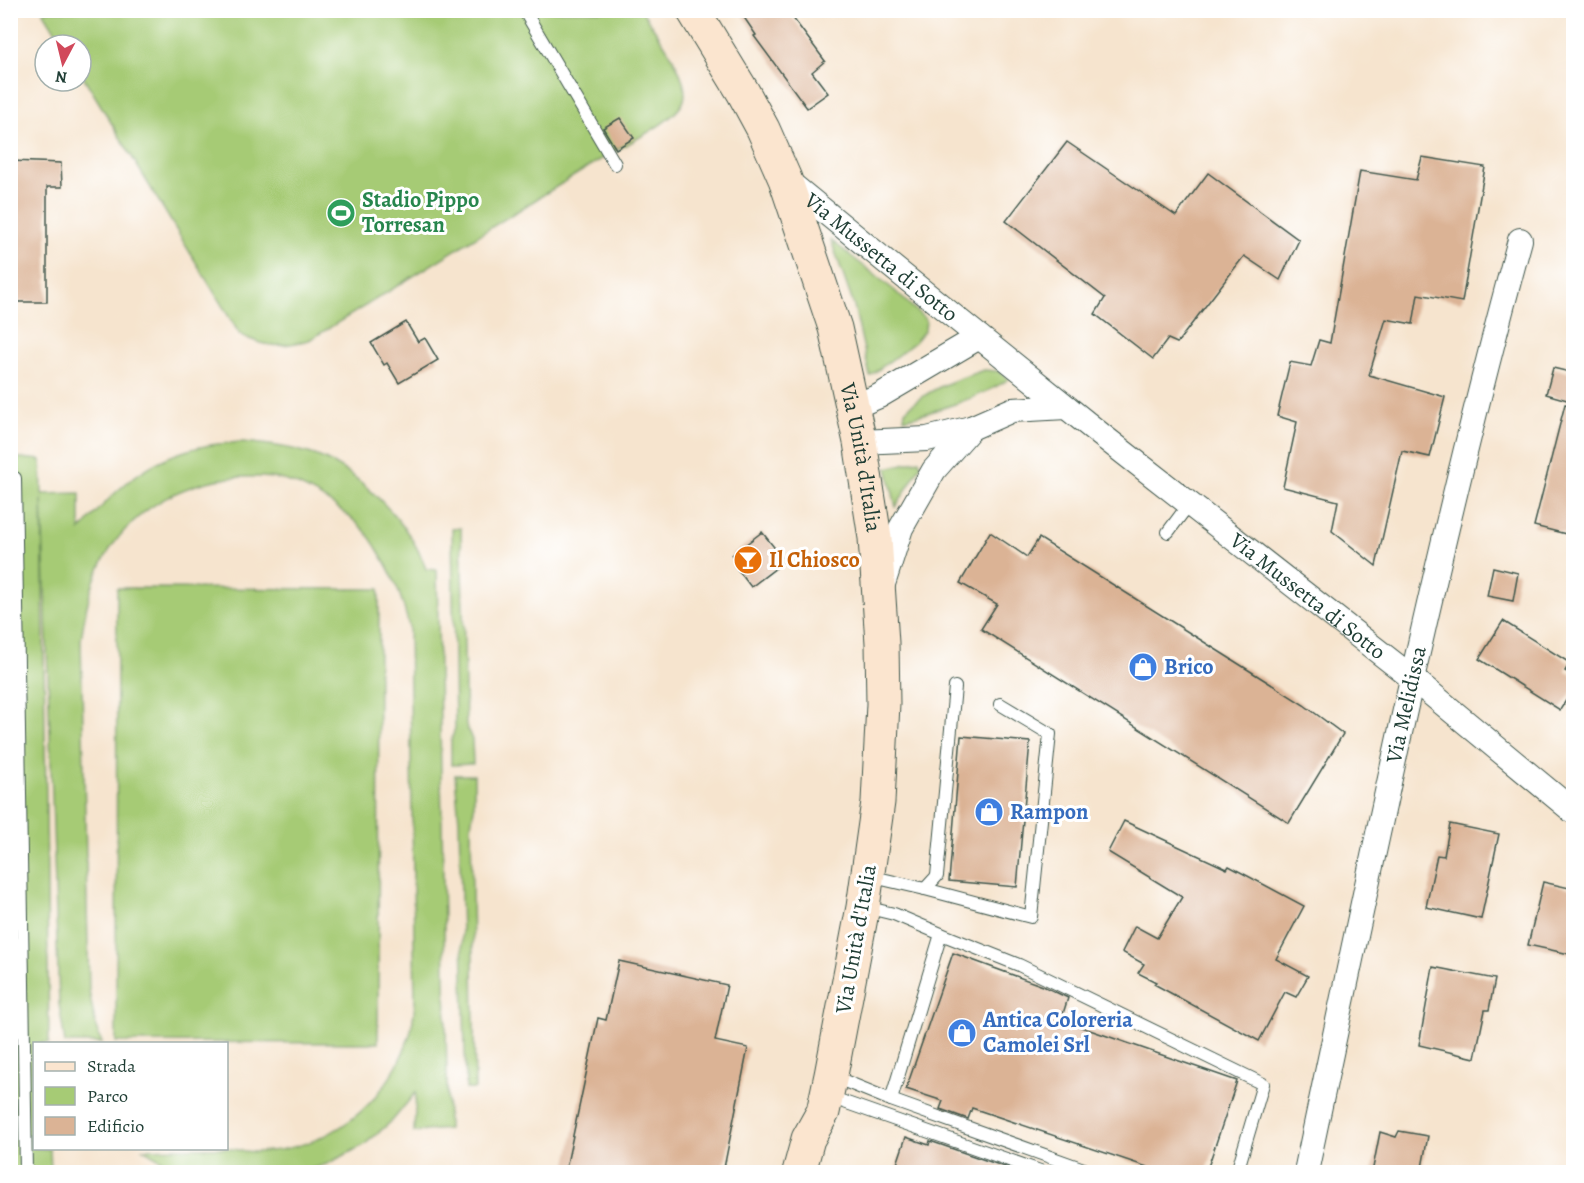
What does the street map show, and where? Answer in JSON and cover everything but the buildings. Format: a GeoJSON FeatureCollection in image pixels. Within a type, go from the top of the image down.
{"type":"FeatureCollection","features":[{"type":"Feature","properties":{"kind":"main road","name":"Via Unità d'Italia"},"geometry":{"type":"LineString","coordinates":[[693,10],[763,129],[785,179],[835,328],[860,442],[875,538],[883,694],[878,802],[865,892],[827,1094],[827,1144],[822,1173]]}},
{"type":"Feature","properties":{"kind":"main road","name":"Via Unità d'Italia"},"geometry":{"type":"LineString","coordinates":[[799,1173],[808,1139],[827,1094]]}},
{"type":"Feature","properties":{"kind":"street","name":"Via Mussetta di Sotto"},"geometry":{"type":"LineString","coordinates":[[785,179],[1066,407],[1411,677],[1570,806]]}},
{"type":"Feature","properties":{"kind":"street","name":"Via Melidissa"},"geometry":{"type":"LineString","coordinates":[[1306,1173],[1411,677],[1484,373],[1520,240]]}},
{"type":"Feature","properties":{"kind":"street","name":"Via Mussetta di Sotto"},"geometry":{"type":"LineString","coordinates":[[853,407],[879,396],[979,337]]}},
{"type":"Feature","properties":{"kind":"street"},"geometry":{"type":"LineString","coordinates":[[860,442],[927,440],[971,428],[1012,410],[1066,407]]}},
{"type":"Feature","properties":{"kind":"street"},"geometry":{"type":"LineString","coordinates":[[879,594],[907,518],[934,470],[971,428]]}},
{"type":"Feature","properties":{"kind":"lane"},"geometry":{"type":"LineString","coordinates":[[524,10],[615,164]]}},
{"type":"Feature","properties":{"kind":"lane"},"geometry":{"type":"LineString","coordinates":[[10,478],[15,478],[26,1173]]}},
{"type":"Feature","properties":{"kind":"lane"},"geometry":{"type":"LineString","coordinates":[[1168,532],[1189,504]]}},
{"type":"Feature","properties":{"kind":"lane"},"geometry":{"type":"LineString","coordinates":[[925,889],[937,876],[955,687]]}},
{"type":"Feature","properties":{"kind":"lane"},"geometry":{"type":"LineString","coordinates":[[865,892],[925,889],[1031,918],[1050,734],[1000,704]]}},
{"type":"Feature","properties":{"kind":"lane"},"geometry":{"type":"LineString","coordinates":[[865,892],[894,914],[1019,965],[1263,1084],[1238,1173]]}},
{"type":"Feature","properties":{"kind":"lane"},"geometry":{"type":"LineString","coordinates":[[891,1100],[941,934]]}},
{"type":"Feature","properties":{"kind":"lane"},"geometry":{"type":"LineString","coordinates":[[827,1094],[891,1100],[1092,1173]]}},
{"type":"Feature","properties":{"kind":"lane"},"geometry":{"type":"LineString","coordinates":[[827,1094],[1043,1173]]}},
{"type":"Feature","properties":{"kind":"green space","name":"Stadio Pippo Torresan"},"geometry":{"type":"Polygon","coordinates":[[[43,11],[642,11],[670,54],[685,90],[680,108],[650,131],[309,340],[273,345],[240,335],[93,93],[93,33],[57,33],[43,11]]]}},
{"type":"Feature","properties":{"kind":"green space"},"geometry":{"type":"Polygon","coordinates":[[[831,240],[894,290],[926,320],[925,330],[915,342],[870,376],[854,306],[831,240]]]}},
{"type":"Feature","properties":{"kind":"green space"},"geometry":{"type":"Polygon","coordinates":[[[984,370],[997,371],[1009,379],[958,403],[904,419],[905,411],[932,391],[984,370]]]}},
{"type":"Feature","properties":{"kind":"green space"},"geometry":{"type":"Polygon","coordinates":[[[242,442],[279,446],[306,452],[332,463],[366,487],[382,502],[409,535],[426,569],[437,570],[448,1129],[414,1132],[416,1092],[393,1120],[364,1145],[327,1164],[302,1172],[195,1172],[163,1161],[145,1150],[228,1148],[257,1152],[308,1143],[330,1133],[369,1104],[398,1064],[410,1036],[415,1004],[409,627],[400,595],[368,535],[355,521],[333,505],[309,490],[284,480],[247,477],[222,479],[174,494],[153,506],[134,521],[103,561],[91,589],[86,609],[81,640],[89,991],[96,1027],[102,1042],[65,1042],[59,1004],[42,498],[49,1042],[33,1042],[33,1150],[50,1150],[51,1172],[11,1172],[10,457],[41,460],[42,494],[80,493],[80,531],[120,488],[150,466],[185,451],[214,444],[242,442]]]}},
{"type":"Feature","properties":{"kind":"green space"},"geometry":{"type":"Polygon","coordinates":[[[919,460],[921,465],[896,507],[887,468],[919,460]]]}},
{"type":"Feature","properties":{"kind":"green space"},"geometry":{"type":"Polygon","coordinates":[[[461,528],[466,725],[472,740],[473,764],[451,765],[451,741],[455,728],[452,529],[461,528]]]}},
{"type":"Feature","properties":{"kind":"green space"},"geometry":{"type":"Polygon","coordinates":[[[117,588],[379,589],[378,1043],[116,1042],[117,588]]]}},
{"type":"Feature","properties":{"kind":"green space"},"geometry":{"type":"Polygon","coordinates":[[[455,775],[474,775],[474,808],[471,825],[475,1089],[466,1089],[459,821],[455,775]]]}},
{"type":"Feature","properties":{"kind":"place","name":"Stadio Pippo Torresan"},"geometry":{"type":"Point","coordinates":[341,213]}},
{"type":"Feature","properties":{"kind":"place","name":"Il Chiosco"},"geometry":{"type":"Point","coordinates":[748,560]}},
{"type":"Feature","properties":{"kind":"place","name":"Brico"},"geometry":{"type":"Point","coordinates":[1143,667]}},
{"type":"Feature","properties":{"kind":"place","name":"Rampon"},"geometry":{"type":"Point","coordinates":[989,812]}},
{"type":"Feature","properties":{"kind":"place","name":"Antica Coloreria Camolei Srl"},"geometry":{"type":"Point","coordinates":[962,1033]}}]}
